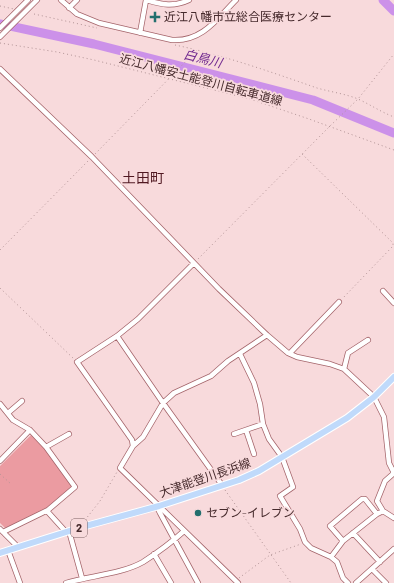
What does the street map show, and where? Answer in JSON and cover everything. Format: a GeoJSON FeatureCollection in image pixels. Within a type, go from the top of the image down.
{"type":"FeatureCollection","features":[{"type":"Feature","properties":{"kind":"main road","name":"大津能登川長浜線"},"geometry":{"type":"LineString","coordinates":[[0,553],[82,527],[159,506],[239,480],[282,457],[347,418],[374,397],[394,376]]}},
{"type":"Feature","properties":{"kind":"street"},"geometry":{"type":"LineString","coordinates":[[0,28],[16,10],[28,0]]}},
{"type":"Feature","properties":{"kind":"street"},"geometry":{"type":"LineString","coordinates":[[0,37],[38,0]]}},
{"type":"Feature","properties":{"kind":"street"},"geometry":{"type":"LineString","coordinates":[[61,0],[77,14],[99,23],[182,41],[199,35],[236,0]]}},
{"type":"Feature","properties":{"kind":"street"},"geometry":{"type":"LineString","coordinates":[[69,8],[77,0]]}},
{"type":"Feature","properties":{"kind":"street"},"geometry":{"type":"LineString","coordinates":[[140,33],[146,0],[159,4],[171,5],[184,3],[189,0]]}},
{"type":"Feature","properties":{"kind":"street"},"geometry":{"type":"LineString","coordinates":[[0,69],[92,157],[219,289],[267,335],[290,354],[296,357],[330,364],[344,369],[374,397],[384,417],[389,463],[394,471],[393,474],[384,481],[377,501],[383,511],[394,518]]}},
{"type":"Feature","properties":{"kind":"street"},"geometry":{"type":"LineString","coordinates":[[133,446],[132,440],[77,362],[117,336],[138,318],[194,262]]}},
{"type":"Feature","properties":{"kind":"street"},"geometry":{"type":"LineString","coordinates":[[383,291],[394,303]]}},
{"type":"Feature","properties":{"kind":"street"},"geometry":{"type":"LineString","coordinates":[[290,354],[339,302]]}},
{"type":"Feature","properties":{"kind":"street"},"geometry":{"type":"LineString","coordinates":[[235,582],[120,468],[133,446],[143,437],[163,403],[174,393],[211,376],[228,361],[267,335]]}},
{"type":"Feature","properties":{"kind":"street"},"geometry":{"type":"LineString","coordinates":[[117,336],[222,485]]}},
{"type":"Feature","properties":{"kind":"street"},"geometry":{"type":"LineString","coordinates":[[344,369],[348,353],[368,340]]}},
{"type":"Feature","properties":{"kind":"street"},"geometry":{"type":"LineString","coordinates":[[240,354],[254,383],[260,404],[263,424],[269,439],[282,457],[293,486],[280,496],[300,530],[305,542],[311,548],[331,557],[337,562],[343,578],[348,583]]}},
{"type":"Feature","properties":{"kind":"street"},"geometry":{"type":"LineString","coordinates":[[8,413],[22,401]]}},
{"type":"Feature","properties":{"kind":"street"},"geometry":{"type":"LineString","coordinates":[[1,406],[13,420],[30,430],[46,447],[75,487],[47,511],[1,530],[18,547]]}},
{"type":"Feature","properties":{"kind":"street"},"geometry":{"type":"LineString","coordinates":[[234,434],[263,424]]}},
{"type":"Feature","properties":{"kind":"street"},"geometry":{"type":"LineString","coordinates":[[0,461],[30,430]]}},
{"type":"Feature","properties":{"kind":"street"},"geometry":{"type":"LineString","coordinates":[[246,430],[254,454]]}},
{"type":"Feature","properties":{"kind":"street"},"geometry":{"type":"LineString","coordinates":[[46,447],[69,434]]}},
{"type":"Feature","properties":{"kind":"street"},"geometry":{"type":"LineString","coordinates":[[343,541],[330,526],[362,499],[365,498],[377,514]]}},
{"type":"Feature","properties":{"kind":"street"},"geometry":{"type":"LineString","coordinates":[[159,506],[158,509],[160,513],[198,583]]}},
{"type":"Feature","properties":{"kind":"street"},"geometry":{"type":"LineString","coordinates":[[47,511],[67,532],[79,580]]}},
{"type":"Feature","properties":{"kind":"street"},"geometry":{"type":"LineString","coordinates":[[331,557],[343,541],[383,511]]}},
{"type":"Feature","properties":{"kind":"street"},"geometry":{"type":"LineString","coordinates":[[66,583],[142,562],[174,540],[184,531]]}},
{"type":"Feature","properties":{"kind":"street"},"geometry":{"type":"LineString","coordinates":[[353,533],[380,562]]}},
{"type":"Feature","properties":{"kind":"street"},"geometry":{"type":"LineString","coordinates":[[356,583],[394,549]]}},
{"type":"Feature","properties":{"kind":"street"},"geometry":{"type":"LineString","coordinates":[[9,553],[20,583]]}},
{"type":"Feature","properties":{"kind":"street"},"geometry":{"type":"LineString","coordinates":[[154,554],[170,583]]}},
{"type":"Feature","properties":{"kind":"street"},"geometry":{"type":"LineString","coordinates":[[372,569],[386,583]]}},
{"type":"Feature","properties":{"kind":"path"},"geometry":{"type":"LineString","coordinates":[[0,6],[16,10]]}},
{"type":"Feature","properties":{"kind":"path","name":"近江八幡安土能登川自転車道線"},"geometry":{"type":"LineString","coordinates":[[0,43],[57,52],[250,99],[309,118],[329,127],[394,150]]}},
{"type":"Feature","properties":{"kind":"path"},"geometry":{"type":"LineString","coordinates":[[0,250],[197,50],[323,90],[358,99],[379,111],[394,117]]}},
{"type":"Feature","properties":{"kind":"path"},"geometry":{"type":"LineString","coordinates":[[194,262],[358,99],[394,54]]}},
{"type":"Feature","properties":{"kind":"path"},"geometry":{"type":"LineString","coordinates":[[302,154],[393,243],[393,246],[339,302]]}},
{"type":"Feature","properties":{"kind":"path"},"geometry":{"type":"LineString","coordinates":[[0,288],[77,362]]}},
{"type":"Feature","properties":{"kind":"path"},"geometry":{"type":"LineString","coordinates":[[82,527],[84,521],[100,501],[120,468]]}},
{"type":"Feature","properties":{"kind":"path"},"geometry":{"type":"LineString","coordinates":[[0,474],[11,484]]}},
{"type":"Feature","properties":{"kind":"path"},"geometry":{"type":"LineString","coordinates":[[222,485],[291,583]]}},
{"type":"Feature","properties":{"kind":"path"},"geometry":{"type":"LineString","coordinates":[[235,582],[270,555],[305,542]]}},
{"type":"Feature","properties":{"kind":"shaded area"},"geometry":{"type":"Polygon","coordinates":[[[34,434],[74,485],[48,510],[5,528],[0,523],[0,466],[31,435],[34,434]]]}},
{"type":"Feature","properties":{"kind":"waterway"},"geometry":{"type":"LineString","coordinates":[[383,0],[394,11]]}},
{"type":"Feature","properties":{"kind":"waterway","name":"白鳥川"},"geometry":{"type":"LineString","coordinates":[[0,24],[94,44],[313,100],[394,133]]}},
{"type":"Feature","properties":{"kind":"place","name":"近江八幡市立総合医療センター"},"geometry":{"type":"Point","coordinates":[155,17]}},
{"type":"Feature","properties":{"kind":"place","name":"セブン-イレブン"},"geometry":{"type":"Point","coordinates":[198,513]}},
{"type":"Feature","properties":{"kind":"district","name":"土田町"},"geometry":{"type":"Point","coordinates":[143,178]}}]}
